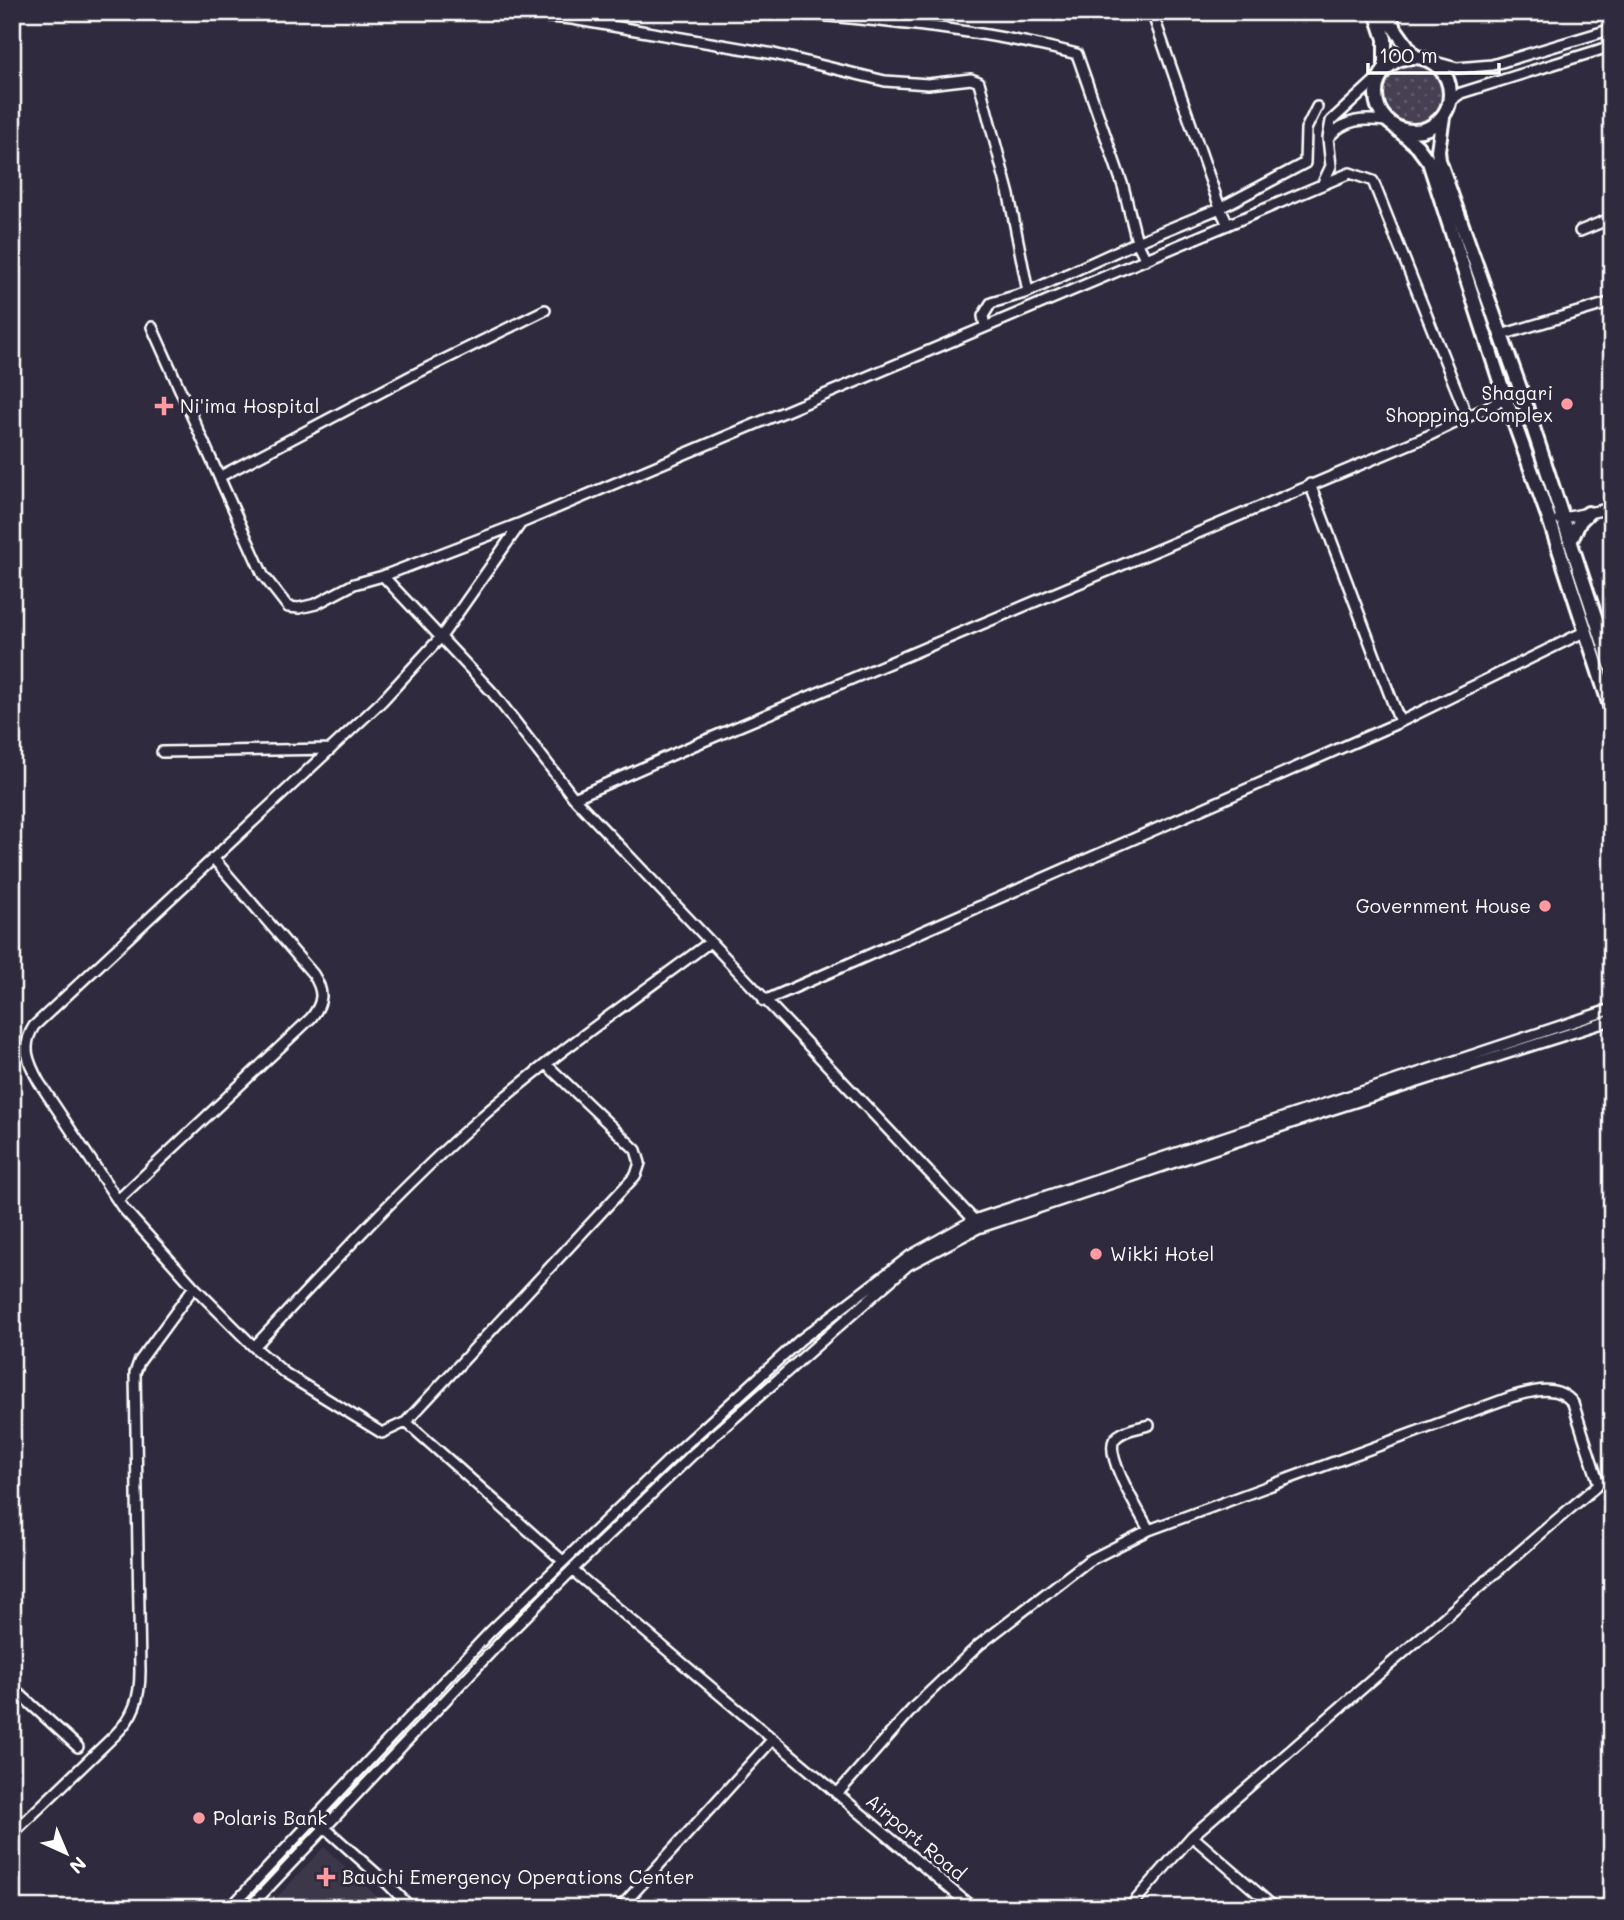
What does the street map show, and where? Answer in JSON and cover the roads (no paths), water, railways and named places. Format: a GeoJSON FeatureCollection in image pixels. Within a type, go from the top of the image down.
{"type":"FeatureCollection","features":[{"type":"Feature","properties":{"kind":"main road"},"geometry":{"type":"LineString","coordinates":[[1376,12],[1385,39],[1383,72]]}},
{"type":"Feature","properties":{"kind":"main road"},"geometry":{"type":"LineString","coordinates":[[1389,12],[1393,26],[1415,57]]}},
{"type":"Feature","properties":{"kind":"main road"},"geometry":{"type":"LineString","coordinates":[[1612,667],[1521,391],[1439,160],[1443,117],[1450,101],[1447,78],[1431,61],[1415,57],[1394,62],[1383,72],[1376,86],[1379,110],[1417,146],[1429,162],[1612,712]]}},
{"type":"Feature","properties":{"kind":"main road"},"geometry":{"type":"LineString","coordinates":[[1391,124],[1416,132],[1426,129],[1443,117]]}},
{"type":"Feature","properties":{"kind":"main road"},"geometry":{"type":"LineString","coordinates":[[1571,540],[1580,521],[1588,513]]}},
{"type":"Feature","properties":{"kind":"street"},"geometry":{"type":"LineString","coordinates":[[494,12],[574,16],[774,54],[885,81],[928,84],[971,79],[979,82],[1009,195],[1028,292]]}},
{"type":"Feature","properties":{"kind":"street"},"geometry":{"type":"LineString","coordinates":[[785,12],[924,25],[1029,41],[1077,54],[1123,186],[1137,242],[1146,260]]}},
{"type":"Feature","properties":{"kind":"street"},"geometry":{"type":"LineString","coordinates":[[1152,12],[1228,225]]}},
{"type":"Feature","properties":{"kind":"street"},"geometry":{"type":"LineString","coordinates":[[1431,61],[1457,68],[1492,65],[1612,29]]}},
{"type":"Feature","properties":{"kind":"street"},"geometry":{"type":"LineString","coordinates":[[1450,101],[1461,93],[1612,46]]}},
{"type":"Feature","properties":{"kind":"street"},"geometry":{"type":"LineString","coordinates":[[1322,185],[1331,166],[1328,138],[1331,121],[1383,72]]}},
{"type":"Feature","properties":{"kind":"street"},"geometry":{"type":"LineString","coordinates":[[985,327],[983,316],[991,303],[1028,292],[1137,242],[1220,208],[1305,163],[1306,129],[1317,107]]}},
{"type":"Feature","properties":{"kind":"street"},"geometry":{"type":"LineString","coordinates":[[1328,138],[1338,127],[1349,121],[1362,119],[1391,124]]}},
{"type":"Feature","properties":{"kind":"street"},"geometry":{"type":"LineString","coordinates":[[152,327],[263,575],[288,607],[299,608],[316,604],[354,584],[383,576],[521,523],[1350,173],[1373,181],[1467,416]]}},
{"type":"Feature","properties":{"kind":"street"},"geometry":{"type":"LineString","coordinates":[[1580,232],[1612,218]]}},
{"type":"Feature","properties":{"kind":"street"},"geometry":{"type":"LineString","coordinates":[[1501,335],[1612,302]]}},
{"type":"Feature","properties":{"kind":"street"},"geometry":{"type":"LineString","coordinates":[[219,477],[411,376],[545,310]]}},
{"type":"Feature","properties":{"kind":"street"},"geometry":{"type":"LineString","coordinates":[[574,798],[1428,436],[1521,391]]}},
{"type":"Feature","properties":{"kind":"street"},"geometry":{"type":"LineString","coordinates":[[1310,484],[1400,722]]}},
{"type":"Feature","properties":{"kind":"street"},"geometry":{"type":"LineString","coordinates":[[1550,522],[1612,508]]}},
{"type":"Feature","properties":{"kind":"street"},"geometry":{"type":"LineString","coordinates":[[521,523],[441,637],[382,701],[34,1026],[25,1045],[30,1066],[118,1200],[194,1287],[254,1347],[286,1374],[382,1433],[407,1422],[636,1175],[640,1163],[636,1150],[546,1064]]}},
{"type":"Feature","properties":{"kind":"street"},"geometry":{"type":"LineString","coordinates":[[383,576],[494,693],[574,798],[976,1224]]}},
{"type":"Feature","properties":{"kind":"street"},"geometry":{"type":"LineString","coordinates":[[764,1001],[1400,722],[1586,631]]}},
{"type":"Feature","properties":{"kind":"street"},"geometry":{"type":"LineString","coordinates":[[162,752],[331,749]]}},
{"type":"Feature","properties":{"kind":"street"},"geometry":{"type":"LineString","coordinates":[[118,1200],[311,1018],[320,1007],[323,997],[321,986],[313,974],[214,858]]}},
{"type":"Feature","properties":{"kind":"street"},"geometry":{"type":"LineString","coordinates":[[254,1347],[414,1180],[478,1120],[546,1064],[710,942]]}},
{"type":"Feature","properties":{"kind":"street"},"geometry":{"type":"LineString","coordinates":[[230,1908],[481,1641],[563,1560],[674,1454],[800,1340],[910,1256],[976,1224],[1612,1009]]}},
{"type":"Feature","properties":{"kind":"street"},"geometry":{"type":"LineString","coordinates":[[249,1908],[496,1646],[691,1455],[895,1276],[924,1256],[976,1224],[1612,1020]]}},
{"type":"Feature","properties":{"kind":"street"},"geometry":{"type":"LineString","coordinates":[[12,1834],[129,1721],[136,1709],[140,1671],[135,1373],[139,1362],[194,1287]]}},
{"type":"Feature","properties":{"kind":"street"},"geometry":{"type":"LineString","coordinates":[[837,1794],[915,1706],[979,1645],[1088,1561],[1150,1530],[1511,1397],[1534,1391],[1555,1390],[1566,1395],[1573,1403],[1599,1484]]}},
{"type":"Feature","properties":{"kind":"street"},"geometry":{"type":"LineString","coordinates":[[407,1422],[563,1560]]}},
{"type":"Feature","properties":{"kind":"street"},"geometry":{"type":"LineString","coordinates":[[1149,1425],[1121,1433],[1114,1440],[1111,1449],[1126,1488],[1150,1530]]}},
{"type":"Feature","properties":{"kind":"street"},"geometry":{"type":"LineString","coordinates":[[1129,1908],[1192,1836],[1599,1484],[1612,1478]]}},
{"type":"Feature","properties":{"kind":"street","name":"Airport Road"},"geometry":{"type":"LineString","coordinates":[[572,1570],[973,1908]]}},
{"type":"Feature","properties":{"kind":"street"},"geometry":{"type":"LineString","coordinates":[[12,1687],[78,1747]]}},
{"type":"Feature","properties":{"kind":"street"},"geometry":{"type":"LineString","coordinates":[[620,1908],[772,1739]]}},
{"type":"Feature","properties":{"kind":"street"},"geometry":{"type":"LineString","coordinates":[[315,1819],[411,1908]]}},
{"type":"Feature","properties":{"kind":"street"},"geometry":{"type":"LineString","coordinates":[[1192,1836],[1276,1908]]}},
{"type":"Feature","properties":{"kind":"street"},"geometry":{"type":"LineString","coordinates":[[1602,1908],[1612,1899]]}},
{"type":"Feature","properties":{"kind":"place","name":"Shagari Shopping Complex"},"geometry":{"type":"Point","coordinates":[1567,404]}},
{"type":"Feature","properties":{"kind":"place","name":"Ni'ima Hospital"},"geometry":{"type":"Point","coordinates":[164,406]}},
{"type":"Feature","properties":{"kind":"place","name":"Government House"},"geometry":{"type":"Point","coordinates":[1545,906]}},
{"type":"Feature","properties":{"kind":"place","name":"Wikki Hotel"},"geometry":{"type":"Point","coordinates":[1096,1254]}},
{"type":"Feature","properties":{"kind":"place","name":"Polaris Bank"},"geometry":{"type":"Point","coordinates":[199,1818]}},
{"type":"Feature","properties":{"kind":"place","name":"Bauchi Emergency Operations Center"},"geometry":{"type":"Point","coordinates":[326,1877]}}]}
